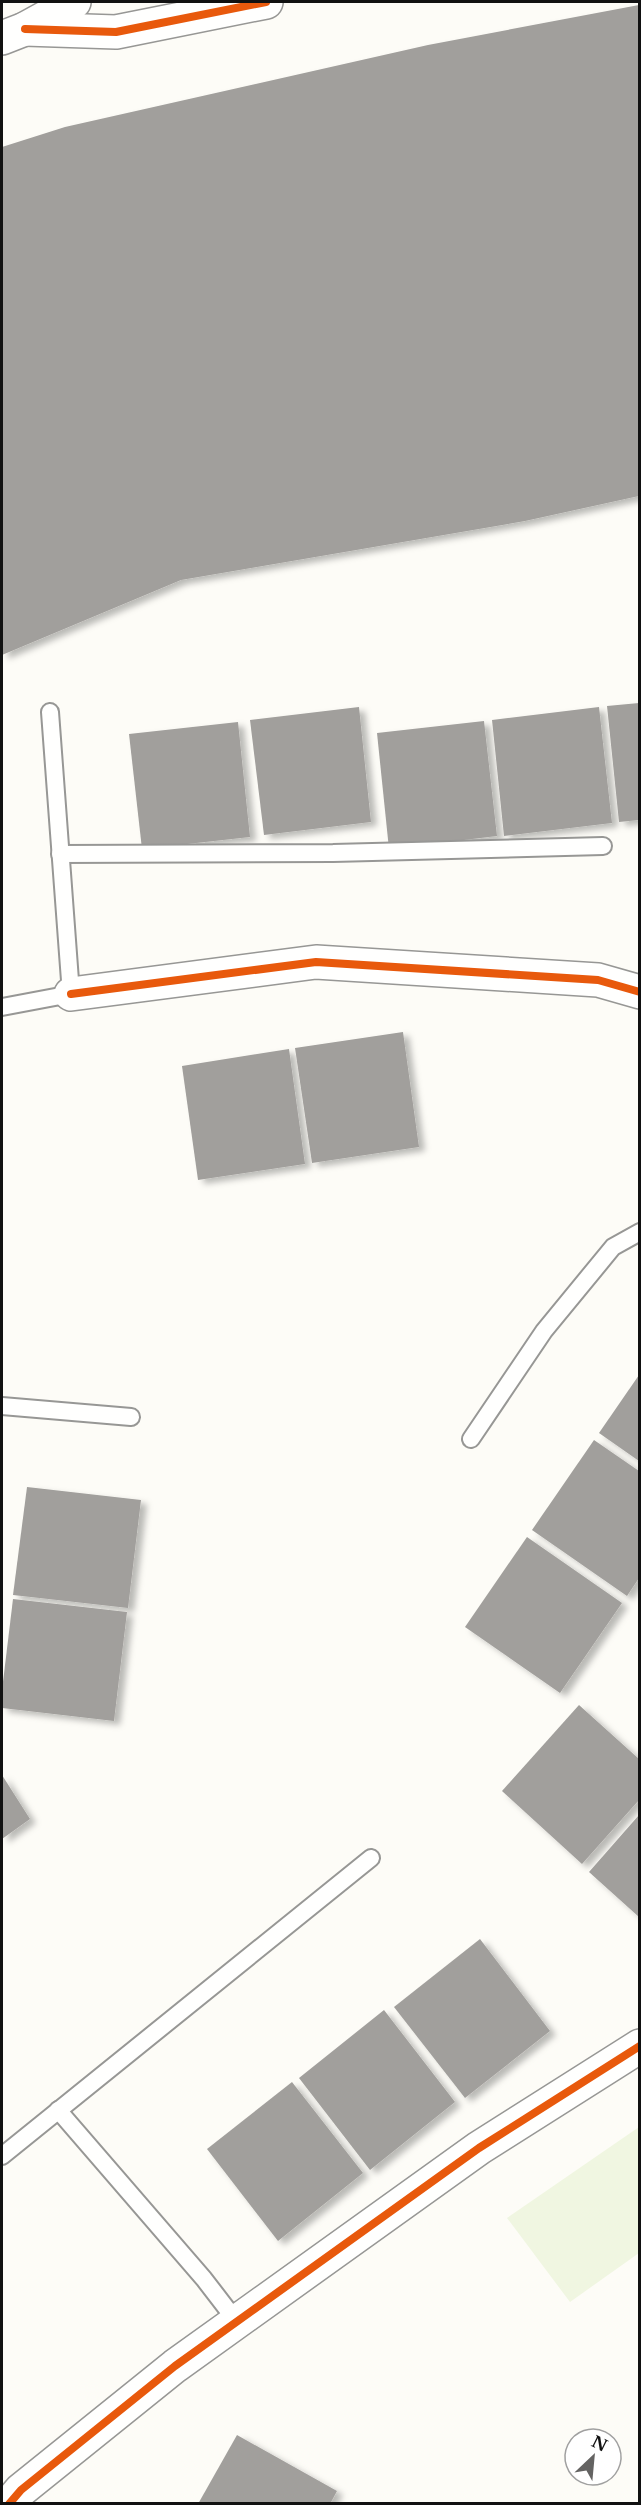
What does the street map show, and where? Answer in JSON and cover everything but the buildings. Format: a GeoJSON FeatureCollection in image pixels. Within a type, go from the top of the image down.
{"type":"FeatureCollection","features":[{"type":"Feature","properties":{"kind":"street"},"geometry":{"type":"LineString","coordinates":[[15,23],[74,2]]}},
{"type":"Feature","properties":{"kind":"street"},"geometry":{"type":"LineString","coordinates":[[15,23],[116,32],[266,2]]}},
{"type":"Feature","properties":{"kind":"street"},"geometry":{"type":"LineString","coordinates":[[71,994],[316,962],[598,980],[639,992]]}},
{"type":"Feature","properties":{"kind":"street"},"geometry":{"type":"LineString","coordinates":[[9,2504],[21,2490],[175,2366],[479,2148],[639,2046]]}},
{"type":"Feature","properties":{"kind":"lane"},"geometry":{"type":"LineString","coordinates":[[2,1007],[71,994],[50,712]]}},
{"type":"Feature","properties":{"kind":"lane"},"geometry":{"type":"LineString","coordinates":[[60,854],[333,854],[603,846]]}},
{"type":"Feature","properties":{"kind":"lane"},"geometry":{"type":"LineString","coordinates":[[471,1439],[551,1322],[613,1247],[639,1232]]}},
{"type":"Feature","properties":{"kind":"lane"},"geometry":{"type":"LineString","coordinates":[[2,1406],[132,1417]]}},
{"type":"Feature","properties":{"kind":"lane"},"geometry":{"type":"LineString","coordinates":[[2,2156],[371,1858]]}},
{"type":"Feature","properties":{"kind":"lane"},"geometry":{"type":"LineString","coordinates":[[58,2110],[204,2279],[237,2322]]}},
{"type":"Feature","properties":{"kind":"green space"},"geometry":{"type":"Polygon","coordinates":[[[639,2127],[639,2253],[570,2302],[507,2218],[639,2127]]]}},
{"type":"Feature","properties":{"kind":"cycle path"},"geometry":{"type":"LineString","coordinates":[[25,29],[116,32],[266,2]]}},
{"type":"Feature","properties":{"kind":"cycle path"},"geometry":{"type":"LineString","coordinates":[[71,994],[316,962],[598,980],[640,992]]}},
{"type":"Feature","properties":{"kind":"cycle path"},"geometry":{"type":"LineString","coordinates":[[9,2504],[21,2490],[175,2366],[479,2148],[640,2046]]}}]}
